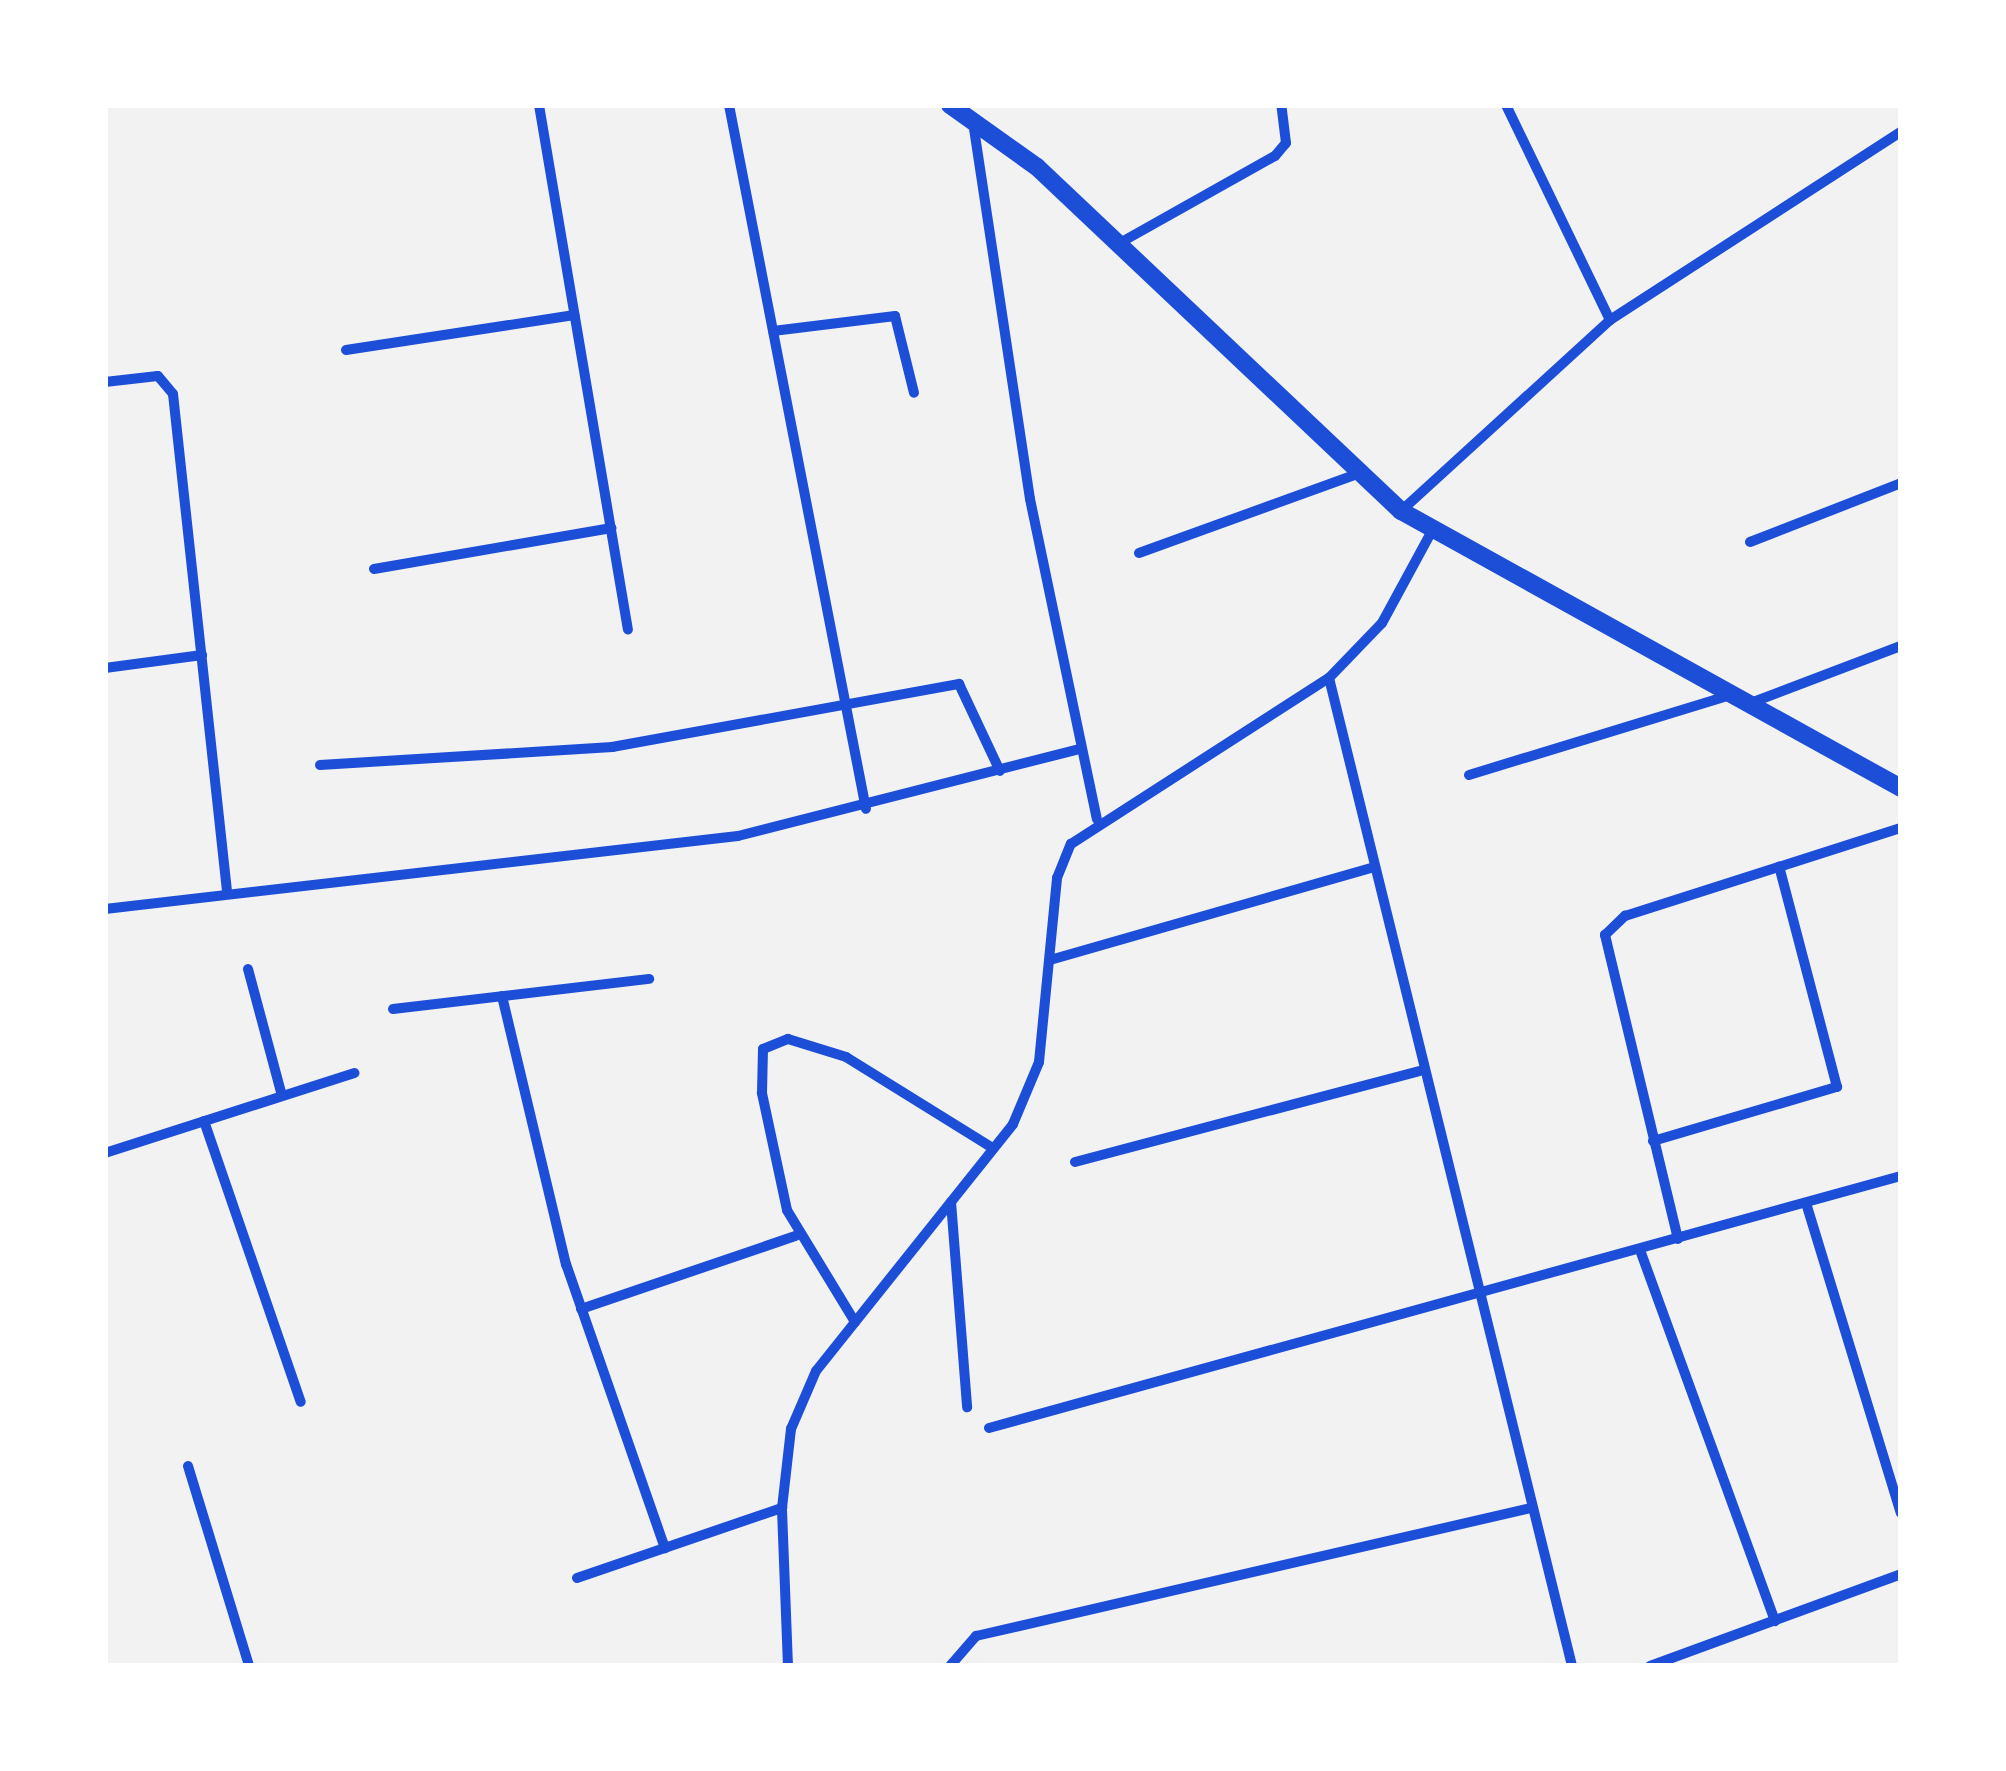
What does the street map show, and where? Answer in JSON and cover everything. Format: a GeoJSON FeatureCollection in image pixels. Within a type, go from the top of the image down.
{"type":"FeatureCollection","features":[{"type":"Feature","properties":{"kind":"street"},"geometry":{"type":"LineString","coordinates":[[539,105],[628,630]]}},
{"type":"Feature","properties":{"kind":"street"},"geometry":{"type":"LineString","coordinates":[[729,105],[866,809]]}},
{"type":"Feature","properties":{"kind":"street"},"geometry":{"type":"LineString","coordinates":[[950,105],[1118,244],[1401,511],[1901,788]]}},
{"type":"Feature","properties":{"kind":"street"},"geometry":{"type":"LineString","coordinates":[[1118,244],[1274,156],[1286,143],[1281,105]]}},
{"type":"Feature","properties":{"kind":"street"},"geometry":{"type":"LineString","coordinates":[[1506,105],[1610,320]]}},
{"type":"Feature","properties":{"kind":"street"},"geometry":{"type":"LineString","coordinates":[[973,122],[1076,750],[1097,819]]}},
{"type":"Feature","properties":{"kind":"street"},"geometry":{"type":"LineString","coordinates":[[1401,511],[1610,320],[1901,132]]}},
{"type":"Feature","properties":{"kind":"street"},"geometry":{"type":"LineString","coordinates":[[346,350],[574,315]]}},
{"type":"Feature","properties":{"kind":"street"},"geometry":{"type":"LineString","coordinates":[[772,331],[895,316],[914,393]]}},
{"type":"Feature","properties":{"kind":"street"},"geometry":{"type":"LineString","coordinates":[[105,382],[158,376],[174,394],[227,890]]}},
{"type":"Feature","properties":{"kind":"street"},"geometry":{"type":"LineString","coordinates":[[1140,553],[1361,472]]}},
{"type":"Feature","properties":{"kind":"street"},"geometry":{"type":"LineString","coordinates":[[1750,542],[1901,483]]}},
{"type":"Feature","properties":{"kind":"street"},"geometry":{"type":"LineString","coordinates":[[374,569],[611,528]]}},
{"type":"Feature","properties":{"kind":"street"},"geometry":{"type":"LineString","coordinates":[[788,1666],[782,1508],[791,1429],[816,1372],[994,1148],[1039,1062],[1057,878],[1070,844],[1097,819],[1329,678],[1382,623],[1433,529]]}},
{"type":"Feature","properties":{"kind":"street"},"geometry":{"type":"LineString","coordinates":[[1469,775],[1737,700],[1901,646]]}},
{"type":"Feature","properties":{"kind":"street"},"geometry":{"type":"LineString","coordinates":[[105,668],[202,654]]}},
{"type":"Feature","properties":{"kind":"street"},"geometry":{"type":"LineString","coordinates":[[1329,678],[1419,1071],[1572,1666]]}},
{"type":"Feature","properties":{"kind":"street"},"geometry":{"type":"LineString","coordinates":[[320,765],[612,747],[845,710],[960,684],[1000,771]]}},
{"type":"Feature","properties":{"kind":"street"},"geometry":{"type":"LineString","coordinates":[[105,909],[227,890],[627,850],[866,809],[1076,750]]}},
{"type":"Feature","properties":{"kind":"street"},"geometry":{"type":"LineString","coordinates":[[1678,1240],[1605,935],[1625,916],[1901,828]]}},
{"type":"Feature","properties":{"kind":"street"},"geometry":{"type":"LineString","coordinates":[[1653,1141],[1837,1086],[1779,866]]}},
{"type":"Feature","properties":{"kind":"street"},"geometry":{"type":"LineString","coordinates":[[1050,960],[1370,868]]}},
{"type":"Feature","properties":{"kind":"street"},"geometry":{"type":"LineString","coordinates":[[248,968],[282,1096]]}},
{"type":"Feature","properties":{"kind":"street"},"geometry":{"type":"LineString","coordinates":[[392,1008],[650,979]]}},
{"type":"Feature","properties":{"kind":"street"},"geometry":{"type":"LineString","coordinates":[[502,996],[581,1309],[664,1548]]}},
{"type":"Feature","properties":{"kind":"street"},"geometry":{"type":"LineString","coordinates":[[855,1322],[796,1236],[762,1093],[763,1049],[775,1041],[898,1082],[994,1148]]}},
{"type":"Feature","properties":{"kind":"street"},"geometry":{"type":"LineString","coordinates":[[1075,1162],[1419,1071]]}},
{"type":"Feature","properties":{"kind":"street"},"geometry":{"type":"LineString","coordinates":[[105,1153],[354,1073]]}},
{"type":"Feature","properties":{"kind":"street"},"geometry":{"type":"LineString","coordinates":[[204,1121],[301,1402]]}},
{"type":"Feature","properties":{"kind":"street"},"geometry":{"type":"LineString","coordinates":[[989,1428],[1901,1176]]}},
{"type":"Feature","properties":{"kind":"street"},"geometry":{"type":"LineString","coordinates":[[951,1201],[967,1407]]}},
{"type":"Feature","properties":{"kind":"street"},"geometry":{"type":"LineString","coordinates":[[1806,1204],[1901,1514]]}},
{"type":"Feature","properties":{"kind":"street"},"geometry":{"type":"LineString","coordinates":[[581,1309],[796,1236]]}},
{"type":"Feature","properties":{"kind":"street"},"geometry":{"type":"LineString","coordinates":[[1640,1250],[1775,1621]]}},
{"type":"Feature","properties":{"kind":"street"},"geometry":{"type":"LineString","coordinates":[[188,1466],[249,1666]]}},
{"type":"Feature","properties":{"kind":"street"},"geometry":{"type":"LineString","coordinates":[[578,1578],[782,1508]]}},
{"type":"Feature","properties":{"kind":"street"},"geometry":{"type":"LineString","coordinates":[[950,1666],[976,1636],[1532,1508]]}},
{"type":"Feature","properties":{"kind":"street"},"geometry":{"type":"LineString","coordinates":[[1650,1666],[1901,1574]]}}]}
